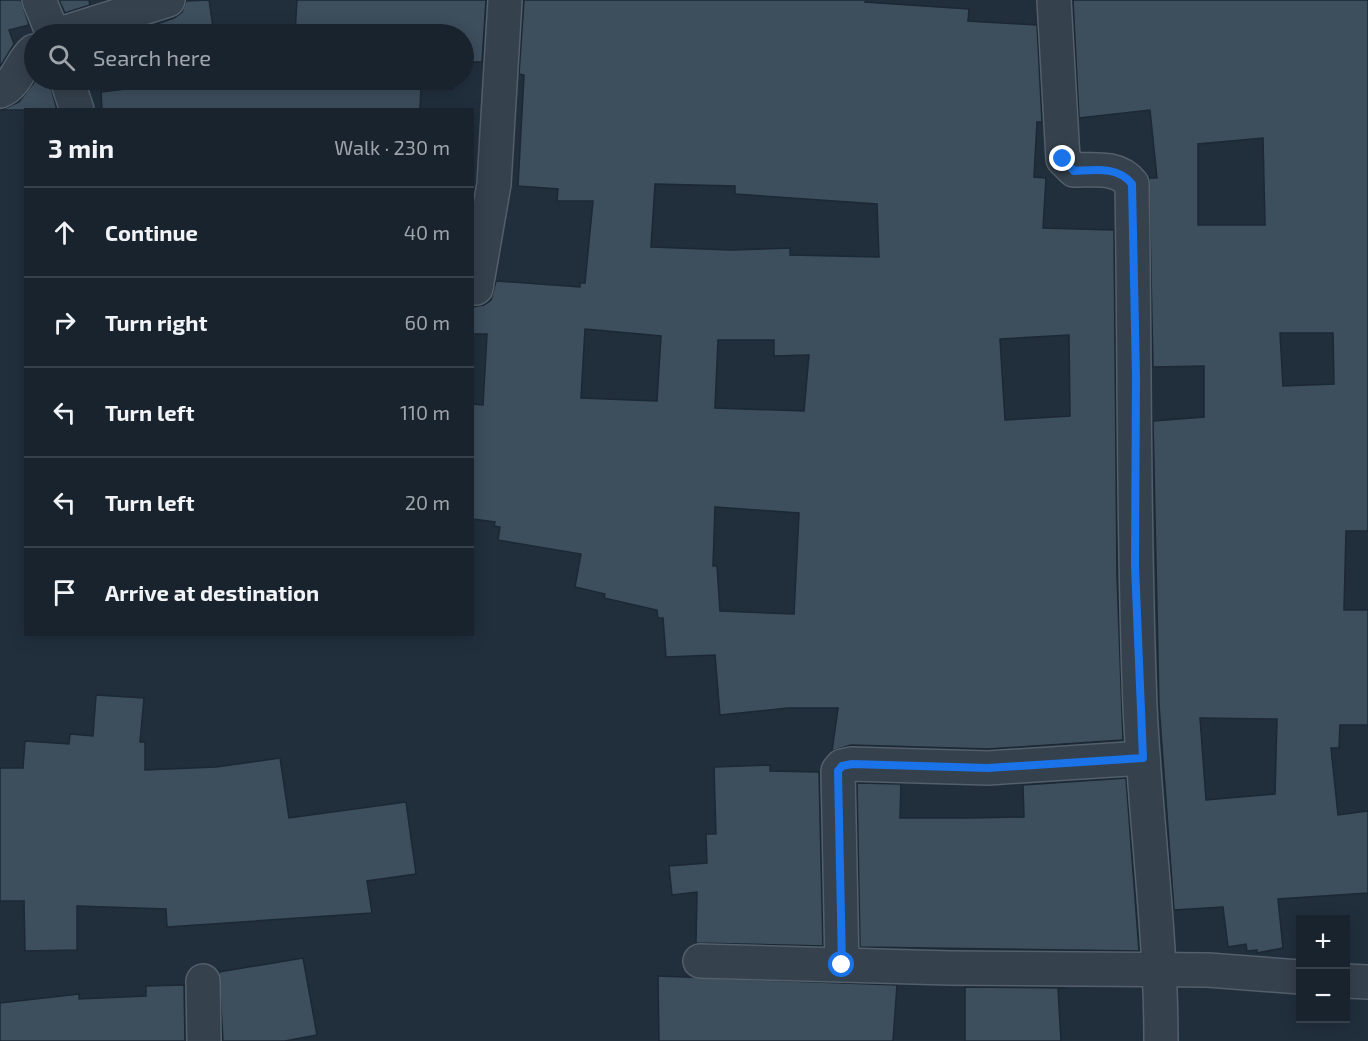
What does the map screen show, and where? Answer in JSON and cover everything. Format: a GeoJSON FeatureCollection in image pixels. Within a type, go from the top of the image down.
{"type":"FeatureCollection","features":[{"type":"Feature","properties":{"kind":"street"},"geometry":{"type":"LineString","coordinates":[[39,0],[49,24]]}},
{"type":"Feature","properties":{"kind":"street"},"geometry":{"type":"LineString","coordinates":[[92,24],[168,0]]}},
{"type":"Feature","properties":{"kind":"street"},"geometry":{"type":"LineString","coordinates":[[474,288],[476,288],[494,184],[505,0]]}},
{"type":"Feature","properties":{"kind":"street"},"geometry":{"type":"LineString","coordinates":[[1054,0],[1063,159],[1074,171],[1113,170],[1127,177],[1132,184],[1136,377],[1135,566],[1143,758],[1161,970],[1161,1041]]}},
{"type":"Feature","properties":{"kind":"street"},"geometry":{"type":"LineString","coordinates":[[0,91],[17,76],[24,63]]}},
{"type":"Feature","properties":{"kind":"street"},"geometry":{"type":"LineString","coordinates":[[70,90],[76,108]]}},
{"type":"Feature","properties":{"kind":"street"},"geometry":{"type":"LineString","coordinates":[[842,965],[838,771],[842,766],[852,764],[988,768],[1143,758]]}},
{"type":"Feature","properties":{"kind":"street"},"geometry":{"type":"LineString","coordinates":[[700,961],[1161,970],[1296,977]]}},
{"type":"Feature","properties":{"kind":"street"},"geometry":{"type":"LineString","coordinates":[[203,981],[204,1041]]}},
{"type":"Feature","properties":{"kind":"street"},"geometry":{"type":"LineString","coordinates":[[1350,981],[1368,982]]}},
{"type":"Feature","properties":{"kind":"building"},"geometry":{"type":"Polygon","coordinates":[[[0,0],[21,0],[29,24],[9,30],[14,44],[0,67],[0,0]]]}},
{"type":"Feature","properties":{"kind":"building"},"geometry":{"type":"Polygon","coordinates":[[[59,0],[89,0],[90,5],[65,13],[59,0]]]}},
{"type":"Feature","properties":{"kind":"building"},"geometry":{"type":"Polygon","coordinates":[[[209,0],[213,24],[157,24],[174,18],[182,12],[186,1],[209,0]]]}},
{"type":"Feature","properties":{"kind":"building"},"geometry":{"type":"Polygon","coordinates":[[[297,0],[486,0],[482,62],[474,62],[474,24],[296,24],[297,0]]]}},
{"type":"Feature","properties":{"kind":"building"},"geometry":{"type":"Polygon","coordinates":[[[524,0],[866,0],[865,2],[969,9],[968,21],[1037,25],[1042,122],[1037,122],[1034,177],[1046,178],[1043,228],[1114,230],[1117,576],[1123,740],[988,749],[851,745],[832,751],[838,708],[788,708],[720,715],[715,655],[666,657],[663,618],[658,618],[657,610],[604,598],[605,594],[575,587],[581,554],[498,540],[500,527],[494,526],[495,522],[474,519],[474,404],[483,405],[487,334],[474,334],[474,307],[484,305],[491,300],[496,281],[580,287],[580,283],[585,283],[593,201],[557,201],[558,189],[518,186],[524,75],[519,74],[524,0]],[[655,184],[651,247],[731,250],[790,248],[790,255],[879,257],[877,204],[735,194],[735,186],[655,184]],[[585,329],[581,398],[657,401],[661,336],[585,329]],[[1069,335],[1000,339],[1005,420],[1070,416],[1069,335]],[[718,340],[715,408],[804,411],[809,355],[774,356],[774,340],[718,340]],[[715,507],[713,566],[717,566],[720,611],[794,614],[799,513],[715,507]]]}},
{"type":"Feature","properties":{"kind":"building"},"geometry":{"type":"Polygon","coordinates":[[[1073,0],[1368,0],[1368,531],[1346,531],[1344,610],[1368,610],[1368,725],[1340,725],[1339,748],[1331,748],[1338,815],[1368,811],[1368,893],[1278,899],[1283,948],[1257,953],[1257,950],[1247,951],[1246,944],[1228,947],[1223,907],[1174,910],[1159,705],[1153,421],[1204,417],[1204,366],[1153,367],[1149,178],[1157,178],[1150,110],[1079,118],[1073,0]],[[1263,138],[1198,144],[1198,225],[1265,225],[1263,138]],[[1280,333],[1283,386],[1334,384],[1333,333],[1280,333]],[[1200,718],[1206,800],[1275,794],[1277,719],[1200,718]]]}},
{"type":"Feature","properties":{"kind":"building"},"geometry":{"type":"Polygon","coordinates":[[[28,90],[52,90],[56,108],[1,110],[19,102],[28,90]]]}},
{"type":"Feature","properties":{"kind":"building"},"geometry":{"type":"Polygon","coordinates":[[[117,90],[421,90],[420,108],[102,108],[101,92],[117,90]]]}},
{"type":"Feature","properties":{"kind":"building"},"geometry":{"type":"Polygon","coordinates":[[[96,695],[144,698],[140,742],[145,742],[145,770],[216,767],[280,758],[289,818],[406,802],[416,874],[367,881],[372,913],[167,927],[166,909],[77,906],[77,950],[25,951],[24,901],[0,901],[0,768],[23,768],[25,741],[69,744],[70,734],[93,736],[96,695]]]}},
{"type":"Feature","properties":{"kind":"building"},"geometry":{"type":"Polygon","coordinates":[[[770,765],[770,771],[819,772],[823,946],[696,943],[697,892],[672,895],[669,866],[707,863],[706,834],[716,834],[714,767],[770,765]]]}},
{"type":"Feature","properties":{"kind":"building"},"geometry":{"type":"Polygon","coordinates":[[[1126,778],[1139,951],[860,947],[857,783],[901,784],[900,818],[1024,817],[1023,785],[1126,778]]]}},
{"type":"Feature","properties":{"kind":"building"},"geometry":{"type":"Polygon","coordinates":[[[303,958],[317,1035],[285,1041],[223,1041],[219,972],[303,958]]]}},
{"type":"Feature","properties":{"kind":"building"},"geometry":{"type":"Polygon","coordinates":[[[658,976],[897,985],[893,1041],[659,1041],[658,976]]]}},
{"type":"Feature","properties":{"kind":"building"},"geometry":{"type":"Polygon","coordinates":[[[184,985],[185,1041],[0,1041],[0,1003],[79,994],[79,999],[146,996],[146,986],[184,985]]]}},
{"type":"Feature","properties":{"kind":"building"},"geometry":{"type":"Polygon","coordinates":[[[965,987],[1067,988],[1058,989],[1061,1041],[965,1041],[965,987]]]}},
{"type":"Feature","properties":{"kind":"route"},"geometry":{"type":"LineString","coordinates":[[842,965],[838,771],[842,766],[852,764],[988,768],[1143,758],[1135,566],[1136,377],[1132,184],[1127,177],[1113,170],[1074,171],[1063,159]]}}]}
